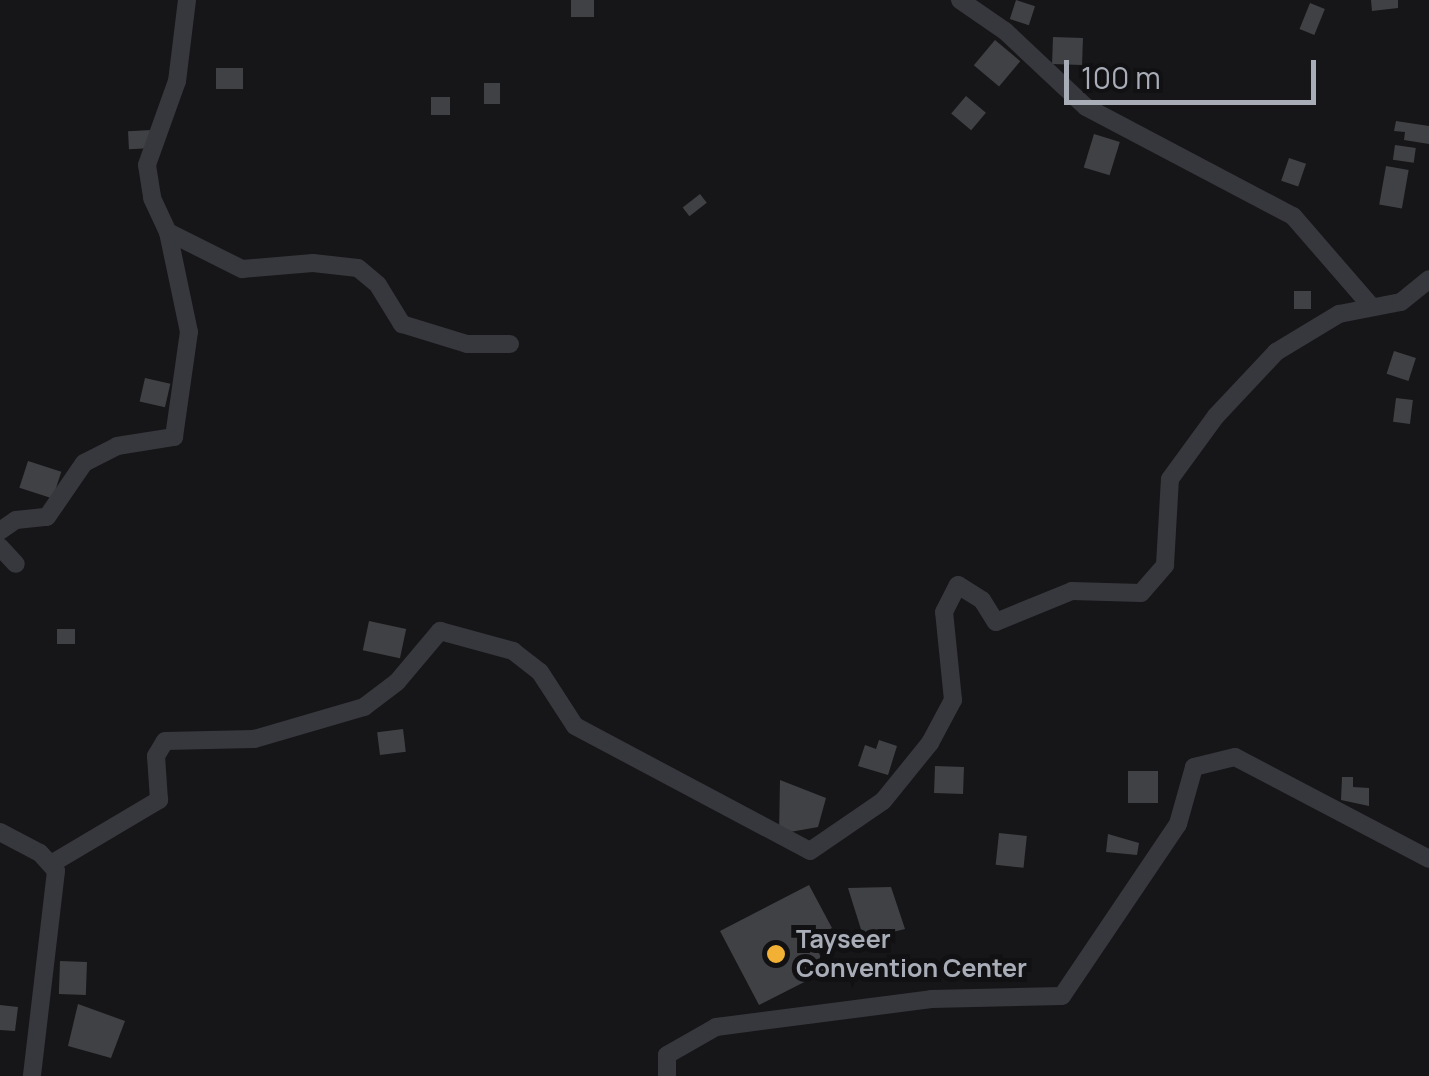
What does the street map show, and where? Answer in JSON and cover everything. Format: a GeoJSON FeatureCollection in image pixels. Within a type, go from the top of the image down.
{"type":"FeatureCollection","features":[{"type":"Feature","properties":{"kind":"street"},"geometry":{"type":"LineString","coordinates":[[0,531],[16,520],[46,517],[84,463],[118,446],[174,437],[189,332],[168,232],[152,198],[147,164],[177,81],[186,0]]}},
{"type":"Feature","properties":{"kind":"street"},"geometry":{"type":"LineString","coordinates":[[960,0],[1005,31],[1086,106],[1292,216],[1371,306]]}},
{"type":"Feature","properties":{"kind":"street"},"geometry":{"type":"LineString","coordinates":[[168,232],[242,269],[358,268],[378,285],[402,324],[467,344],[510,344]]}},
{"type":"Feature","properties":{"kind":"street"},"geometry":{"type":"LineString","coordinates":[[51,864],[159,800],[156,756],[165,741],[254,740],[364,707],[397,682],[440,631],[513,652],[540,672],[575,726],[810,852],[883,802],[930,742],[953,700],[944,612],[958,585],[982,600],[996,622],[1072,591],[1141,592],[1165,565],[1170,479],[1216,416],[1276,352],[1338,314],[1402,302],[1429,280]]}},
{"type":"Feature","properties":{"kind":"street"},"geometry":{"type":"LineString","coordinates":[[0,548],[16,564]]}},
{"type":"Feature","properties":{"kind":"street"},"geometry":{"type":"LineString","coordinates":[[667,1076],[667,1055],[716,1028],[930,999],[1062,996],[1178,824],[1194,767],[1235,757],[1429,859]]}},
{"type":"Feature","properties":{"kind":"street"},"geometry":{"type":"LineString","coordinates":[[0,832],[51,864],[56,878],[44,938],[44,1009],[32,1076]]}},
{"type":"Feature","properties":{"kind":"building"},"geometry":{"type":"Polygon","coordinates":[[[571,0],[594,0],[594,17],[571,17],[571,0]]]}},
{"type":"Feature","properties":{"kind":"building"},"geometry":{"type":"Polygon","coordinates":[[[1016,0],[1035,6],[1029,25],[1010,19],[1016,0]]]}},
{"type":"Feature","properties":{"kind":"building"},"geometry":{"type":"Polygon","coordinates":[[[1371,0],[1398,0],[1398,8],[1372,11],[1371,0]]]}},
{"type":"Feature","properties":{"kind":"building"},"geometry":{"type":"Polygon","coordinates":[[[1310,3],[1325,9],[1314,35],[1300,29],[1310,3]]]}},
{"type":"Feature","properties":{"kind":"building"},"geometry":{"type":"Polygon","coordinates":[[[1053,37],[1083,38],[1082,65],[1052,64],[1053,37]]]}},
{"type":"Feature","properties":{"kind":"building"},"geometry":{"type":"Polygon","coordinates":[[[995,40],[1020,61],[999,86],[974,65],[995,40]]]}},
{"type":"Feature","properties":{"kind":"building"},"geometry":{"type":"Polygon","coordinates":[[[216,68],[243,68],[243,89],[216,89],[216,68]]]}},
{"type":"Feature","properties":{"kind":"building"},"geometry":{"type":"Polygon","coordinates":[[[484,83],[500,83],[500,104],[484,104],[484,83]]]}},
{"type":"Feature","properties":{"kind":"building"},"geometry":{"type":"Polygon","coordinates":[[[966,96],[986,113],[971,130],[951,114],[966,96]]]}},
{"type":"Feature","properties":{"kind":"building"},"geometry":{"type":"Polygon","coordinates":[[[431,97],[450,97],[450,115],[431,115],[431,97]]]}},
{"type":"Feature","properties":{"kind":"building"},"geometry":{"type":"Polygon","coordinates":[[[1396,121],[1429,126],[1429,144],[1404,140],[1405,132],[1394,131],[1396,121]]]}},
{"type":"Feature","properties":{"kind":"building"},"geometry":{"type":"Polygon","coordinates":[[[152,130],[153,148],[129,149],[128,131],[152,130]]]}},
{"type":"Feature","properties":{"kind":"building"},"geometry":{"type":"Polygon","coordinates":[[[1094,134],[1120,142],[1110,175],[1084,167],[1094,134]]]}},
{"type":"Feature","properties":{"kind":"building"},"geometry":{"type":"Polygon","coordinates":[[[1395,145],[1416,148],[1414,163],[1393,160],[1395,145]]]}},
{"type":"Feature","properties":{"kind":"building"},"geometry":{"type":"Polygon","coordinates":[[[1289,158],[1306,164],[1298,187],[1281,181],[1289,158]]]}},
{"type":"Feature","properties":{"kind":"building"},"geometry":{"type":"Polygon","coordinates":[[[1386,166],[1409,170],[1402,208],[1379,204],[1386,166]]]}},
{"type":"Feature","properties":{"kind":"building"},"geometry":{"type":"Polygon","coordinates":[[[700,194],[707,203],[689,216],[683,208],[700,194]]]}},
{"type":"Feature","properties":{"kind":"building"},"geometry":{"type":"Polygon","coordinates":[[[1294,291],[1311,291],[1311,309],[1294,309],[1294,291]]]}},
{"type":"Feature","properties":{"kind":"building"},"geometry":{"type":"Polygon","coordinates":[[[1394,351],[1416,358],[1408,381],[1387,374],[1394,351]]]}},
{"type":"Feature","properties":{"kind":"building"},"geometry":{"type":"Polygon","coordinates":[[[145,378],[170,384],[165,407],[140,401],[145,378]]]}},
{"type":"Feature","properties":{"kind":"building"},"geometry":{"type":"Polygon","coordinates":[[[1396,398],[1413,400],[1410,424],[1393,422],[1396,398]]]}},
{"type":"Feature","properties":{"kind":"building"},"geometry":{"type":"Polygon","coordinates":[[[28,461],[61,472],[53,498],[19,488],[28,461]]]}},
{"type":"Feature","properties":{"kind":"building"},"geometry":{"type":"Polygon","coordinates":[[[369,621],[406,629],[400,658],[363,650],[369,621]]]}},
{"type":"Feature","properties":{"kind":"building"},"geometry":{"type":"Polygon","coordinates":[[[57,629],[75,629],[75,644],[57,644],[57,629]]]}},
{"type":"Feature","properties":{"kind":"building"},"geometry":{"type":"Polygon","coordinates":[[[403,729],[406,752],[380,755],[377,732],[403,729]]]}},
{"type":"Feature","properties":{"kind":"building"},"geometry":{"type":"Polygon","coordinates":[[[879,740],[897,746],[888,775],[858,766],[865,745],[876,749],[879,740]]]}},
{"type":"Feature","properties":{"kind":"building"},"geometry":{"type":"Polygon","coordinates":[[[935,766],[964,767],[963,794],[934,793],[935,766]]]}},
{"type":"Feature","properties":{"kind":"building"},"geometry":{"type":"Polygon","coordinates":[[[1128,771],[1158,771],[1158,803],[1128,803],[1128,771]]]}},
{"type":"Feature","properties":{"kind":"building"},"geometry":{"type":"Polygon","coordinates":[[[1342,777],[1353,777],[1353,787],[1369,788],[1369,806],[1341,800],[1342,777]]]}},
{"type":"Feature","properties":{"kind":"building"},"geometry":{"type":"Polygon","coordinates":[[[780,780],[826,798],[818,827],[779,834],[780,780]]]}},
{"type":"Feature","properties":{"kind":"building"},"geometry":{"type":"Polygon","coordinates":[[[999,833],[1027,836],[1024,868],[996,865],[999,833]]]}},
{"type":"Feature","properties":{"kind":"building"},"geometry":{"type":"Polygon","coordinates":[[[1108,834],[1139,843],[1137,855],[1106,852],[1108,834]]]}},
{"type":"Feature","properties":{"kind":"building","name":"Tayseer Convention Center"},"geometry":{"type":"Polygon","coordinates":[[[809,885],[832,928],[811,939],[828,970],[759,1005],[720,931],[809,885]]]}},
{"type":"Feature","properties":{"kind":"building"},"geometry":{"type":"Polygon","coordinates":[[[891,887],[905,929],[864,939],[848,888],[891,887]]]}},
{"type":"Feature","properties":{"kind":"building"},"geometry":{"type":"Polygon","coordinates":[[[60,961],[87,962],[86,995],[59,994],[60,961]]]}},
{"type":"Feature","properties":{"kind":"building"},"geometry":{"type":"Polygon","coordinates":[[[78,1004],[125,1021],[111,1058],[68,1046],[78,1004]]]}},
{"type":"Feature","properties":{"kind":"building"},"geometry":{"type":"Polygon","coordinates":[[[0,1005],[18,1007],[15,1031],[0,1030],[0,1005]]]}},
{"type":"Feature","properties":{"kind":"place","name":"Tayseer Convention Center"},"geometry":{"type":"Point","coordinates":[776,954]}}]}
